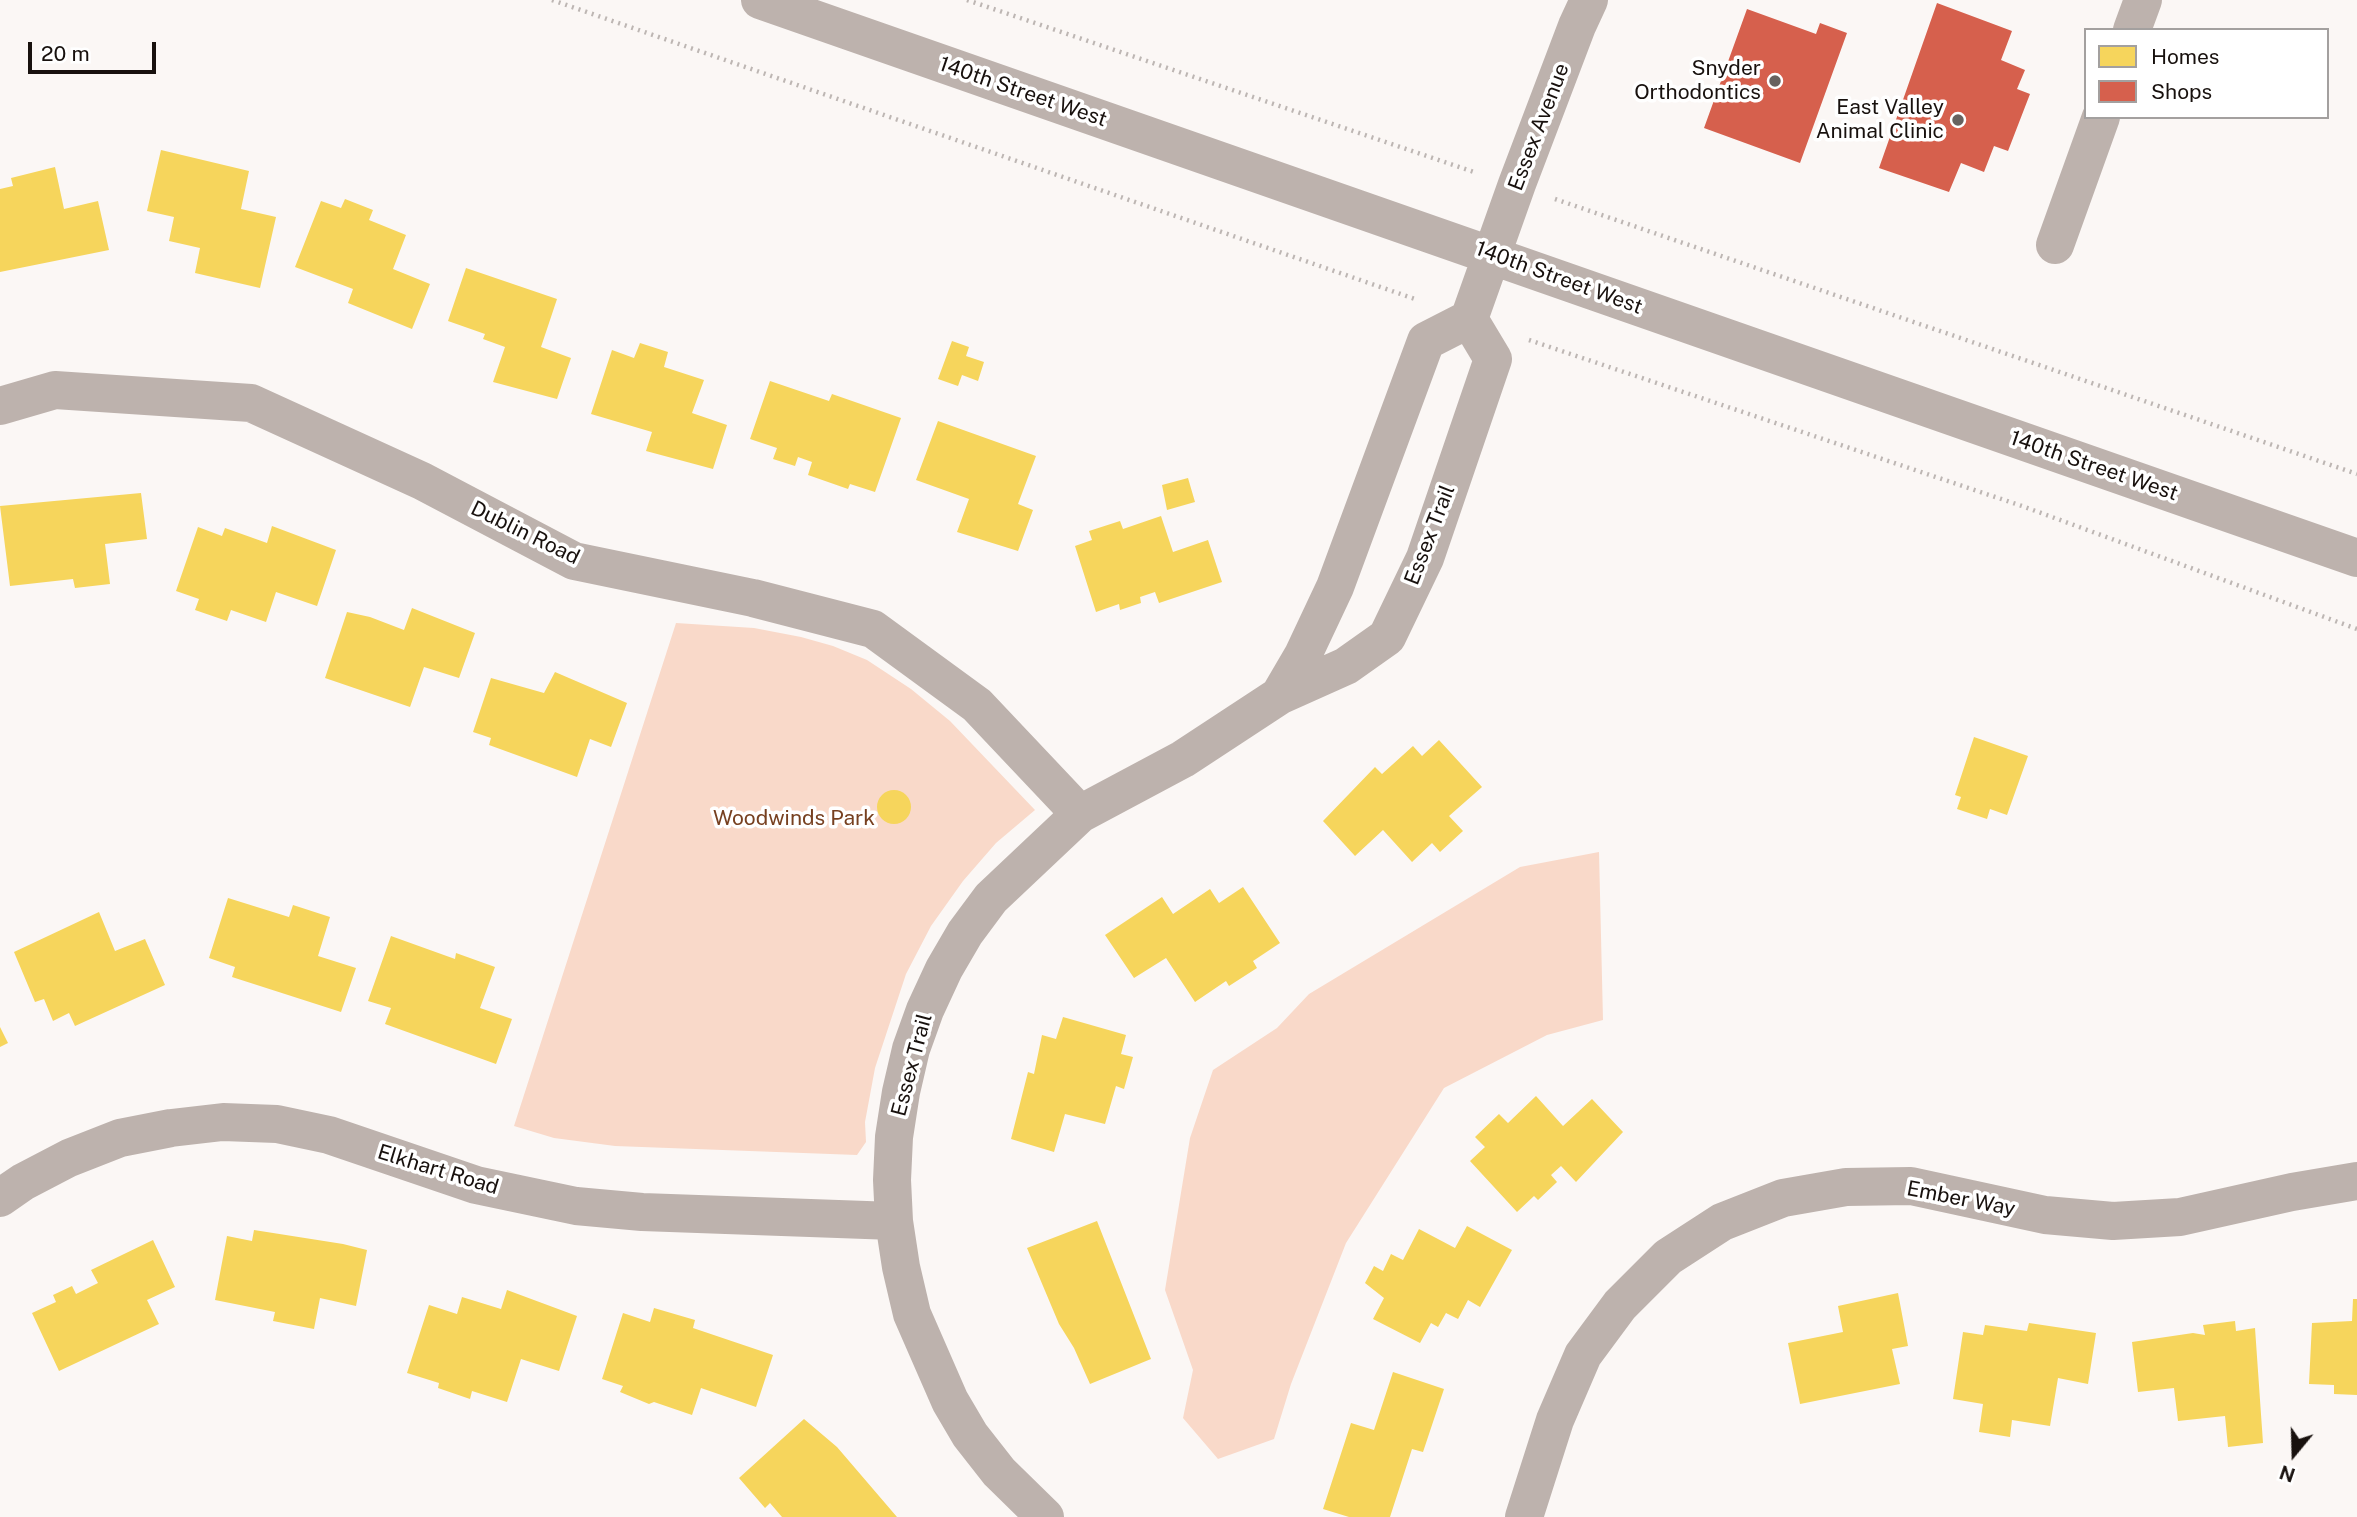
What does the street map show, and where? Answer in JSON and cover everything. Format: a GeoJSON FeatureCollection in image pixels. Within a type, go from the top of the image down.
{"type":"FeatureCollection","features":[{"type":"Feature","properties":{"kind":"street","name":"140th Street West"},"geometry":{"type":"LineString","coordinates":[[760,0],[2357,558]]}},
{"type":"Feature","properties":{"kind":"street","name":"Essex Avenue"},"geometry":{"type":"LineString","coordinates":[[1492,254],[1572,38],[1589,0]]}},
{"type":"Feature","properties":{"kind":"street"},"geometry":{"type":"LineString","coordinates":[[2054,245],[2100,119]]}},
{"type":"Feature","properties":{"kind":"street"},"geometry":{"type":"LineString","coordinates":[[1469,319],[1492,254]]}},
{"type":"Feature","properties":{"kind":"street","name":"Essex Trail"},"geometry":{"type":"LineString","coordinates":[[1045,1517],[999,1472],[970,1435],[950,1401],[912,1314],[901,1267],[891,1180],[895,1125],[911,1049],[925,1010],[965,933],[991,898],[1080,814],[1183,759],[1279,696],[1346,666],[1387,637],[1425,558],[1493,359],[1469,319],[1426,341],[1335,587],[1303,655],[1279,696]]}},
{"type":"Feature","properties":{"kind":"street","name":"Dublin Road"},"geometry":{"type":"LineString","coordinates":[[0,406],[55,390],[251,403],[422,481],[574,561],[753,598],[873,629],[977,705],[1080,814]]}},
{"type":"Feature","properties":{"kind":"street","name":"Elkhart Road"},"geometry":{"type":"LineString","coordinates":[[0,1198],[23,1182],[69,1158],[120,1138],[223,1122],[277,1124],[329,1135],[475,1185],[576,1206],[642,1212],[894,1221]]}},
{"type":"Feature","properties":{"kind":"street","name":"Ember Way"},"geometry":{"type":"LineString","coordinates":[[1524,1517],[1555,1420],[1583,1355],[1620,1305],[1668,1257],[1722,1222],[1783,1199],[1846,1187],[1912,1186],[2045,1215],[2113,1221],[2180,1217],[2292,1192],[2357,1181]]}},
{"type":"Feature","properties":{"kind":"path"},"geometry":{"type":"LineString","coordinates":[[552,0],[1469,319]]}},
{"type":"Feature","properties":{"kind":"path"},"geometry":{"type":"LineString","coordinates":[[967,0],[1459,168],[1517,184],[1592,214],[2357,474]]}},
{"type":"Feature","properties":{"kind":"path"},"geometry":{"type":"LineString","coordinates":[[1532,341],[2022,506],[2357,629]]}},
{"type":"Feature","properties":{"kind":"green space","name":"Woodwinds Park"},"geometry":{"type":"Polygon","coordinates":[[[676,623],[754,628],[801,637],[867,660],[911,689],[950,721],[1035,810],[996,843],[963,881],[931,926],[906,974],[875,1068],[865,1122],[866,1142],[857,1155],[615,1146],[554,1138],[514,1126],[676,623]]]}},
{"type":"Feature","properties":{"kind":"green space"},"geometry":{"type":"Polygon","coordinates":[[[1599,852],[1603,1020],[1547,1035],[1444,1088],[1346,1243],[1291,1384],[1274,1439],[1218,1459],[1183,1418],[1193,1370],[1165,1290],[1190,1138],[1213,1070],[1277,1028],[1309,994],[1520,867],[1599,852]]]}},
{"type":"Feature","properties":{"kind":"building: Homes"},"geometry":{"type":"Polygon","coordinates":[[[161,150],[249,171],[241,209],[276,217],[260,288],[195,273],[200,248],[169,241],[174,217],[147,211],[161,150]]]}},
{"type":"Feature","properties":{"kind":"building: Homes"},"geometry":{"type":"Polygon","coordinates":[[[55,167],[64,209],[98,201],[109,250],[0,272],[0,189],[13,186],[11,178],[55,167]]]}},
{"type":"Feature","properties":{"kind":"building: Homes"},"geometry":{"type":"Polygon","coordinates":[[[345,199],[373,210],[369,220],[406,235],[393,269],[430,284],[412,329],[348,303],[353,289],[295,267],[321,201],[341,208],[345,199]]]}},
{"type":"Feature","properties":{"kind":"building: Homes"},"geometry":{"type":"Polygon","coordinates":[[[466,268],[557,299],[541,347],[571,358],[557,399],[493,382],[505,347],[483,339],[485,334],[448,321],[466,268]]]}},
{"type":"Feature","properties":{"kind":"building: Homes"},"geometry":{"type":"Polygon","coordinates":[[[952,341],[969,347],[966,356],[984,362],[978,381],[962,375],[958,386],[938,379],[952,341]]]}},
{"type":"Feature","properties":{"kind":"building: Homes"},"geometry":{"type":"Polygon","coordinates":[[[640,343],[668,352],[664,367],[704,380],[692,413],[727,425],[713,469],[646,451],[652,432],[591,414],[612,350],[634,358],[640,343]]]}},
{"type":"Feature","properties":{"kind":"building: Homes"},"geometry":{"type":"Polygon","coordinates":[[[770,381],[829,401],[832,394],[901,418],[875,492],[850,484],[848,489],[808,475],[812,462],[798,457],[795,466],[773,459],[777,448],[750,439],[770,381]]]}},
{"type":"Feature","properties":{"kind":"building: Homes"},"geometry":{"type":"Polygon","coordinates":[[[938,421],[1036,456],[1018,504],[1033,510],[1018,551],[957,532],[969,499],[916,480],[938,421]]]}},
{"type":"Feature","properties":{"kind":"building: Homes"},"geometry":{"type":"Polygon","coordinates":[[[1188,478],[1195,502],[1167,510],[1162,485],[1188,478]]]}},
{"type":"Feature","properties":{"kind":"building: Homes"},"geometry":{"type":"Polygon","coordinates":[[[141,493],[147,539],[105,544],[110,584],[75,588],[73,579],[10,586],[0,506],[141,493]]]}},
{"type":"Feature","properties":{"kind":"building: Homes"},"geometry":{"type":"Polygon","coordinates":[[[1161,516],[1173,552],[1208,540],[1222,582],[1159,603],[1155,592],[1140,597],[1141,603],[1120,610],[1119,604],[1096,612],[1075,546],[1092,540],[1089,531],[1120,521],[1123,529],[1161,516]]]}},
{"type":"Feature","properties":{"kind":"building: Homes"},"geometry":{"type":"Polygon","coordinates":[[[272,526],[336,550],[317,606],[276,592],[266,622],[231,610],[227,621],[195,610],[199,599],[176,591],[198,527],[222,536],[225,528],[267,543],[272,526]]]}},
{"type":"Feature","properties":{"kind":"building: Homes"},"geometry":{"type":"Polygon","coordinates":[[[412,608],[475,633],[459,678],[424,667],[410,707],[325,678],[347,612],[370,617],[404,630],[412,608]]]}},
{"type":"Feature","properties":{"kind":"building: Homes"},"geometry":{"type":"Polygon","coordinates":[[[555,672],[627,703],[611,747],[590,739],[577,777],[489,745],[491,738],[473,732],[491,678],[544,693],[555,672]]]}},
{"type":"Feature","properties":{"kind":"building: Homes"},"geometry":{"type":"Polygon","coordinates":[[[1974,737],[2028,756],[2007,815],[1990,809],[1987,819],[1957,809],[1961,797],[1955,795],[1974,737]]]}},
{"type":"Feature","properties":{"kind":"building: Homes"},"geometry":{"type":"Polygon","coordinates":[[[1439,740],[1482,787],[1449,816],[1463,831],[1440,852],[1432,843],[1412,862],[1383,830],[1355,856],[1323,821],[1375,767],[1382,774],[1413,746],[1422,756],[1439,740]]]}},
{"type":"Feature","properties":{"kind":"building: Homes"},"geometry":{"type":"Polygon","coordinates":[[[894,790],[906,795],[911,807],[906,819],[894,824],[882,819],[877,807],[882,795],[894,790]]]}},
{"type":"Feature","properties":{"kind":"building: Homes"},"geometry":{"type":"Polygon","coordinates":[[[1243,887],[1280,943],[1253,961],[1257,968],[1229,986],[1226,981],[1195,1002],[1166,958],[1134,978],[1105,935],[1162,897],[1173,914],[1210,889],[1219,903],[1243,887]]]}},
{"type":"Feature","properties":{"kind":"building: Homes"},"geometry":{"type":"Polygon","coordinates":[[[228,898],[289,917],[293,905],[330,917],[318,956],[356,968],[341,1012],[232,977],[235,967],[209,958],[228,898]]]}},
{"type":"Feature","properties":{"kind":"building: Homes"},"geometry":{"type":"Polygon","coordinates":[[[99,912],[115,951],[145,939],[165,985],[75,1026],[69,1013],[53,1021],[44,999],[35,1002],[14,952],[99,912]]]}},
{"type":"Feature","properties":{"kind":"building: Homes"},"geometry":{"type":"Polygon","coordinates":[[[391,936],[455,959],[456,953],[495,967],[480,1008],[512,1019],[496,1064],[385,1024],[391,1008],[368,1001],[391,936]]]}},
{"type":"Feature","properties":{"kind":"building: Homes"},"geometry":{"type":"Polygon","coordinates":[[[1063,1017],[1126,1035],[1121,1054],[1133,1057],[1124,1089],[1116,1086],[1105,1124],[1065,1114],[1054,1152],[1011,1139],[1028,1072],[1034,1074],[1042,1035],[1056,1039],[1063,1017]]]}},
{"type":"Feature","properties":{"kind":"building: Homes"},"geometry":{"type":"Polygon","coordinates":[[[0,1027],[8,1043],[0,1047],[0,1027]]]}},
{"type":"Feature","properties":{"kind":"building: Homes"},"geometry":{"type":"Polygon","coordinates":[[[1536,1096],[1563,1126],[1592,1099],[1623,1132],[1576,1182],[1561,1166],[1551,1175],[1557,1182],[1538,1200],[1534,1196],[1517,1212],[1470,1161],[1485,1147],[1475,1137],[1499,1114],[1508,1123],[1536,1096]]]}},
{"type":"Feature","properties":{"kind":"building: Homes"},"geometry":{"type":"Polygon","coordinates":[[[1097,1221],[1151,1359],[1090,1384],[1074,1348],[1059,1324],[1027,1248],[1097,1221]]]}},
{"type":"Feature","properties":{"kind":"building: Homes"},"geometry":{"type":"Polygon","coordinates":[[[1467,1226],[1512,1250],[1480,1307],[1468,1300],[1458,1319],[1446,1313],[1438,1327],[1431,1323],[1420,1343],[1373,1319],[1384,1298],[1365,1283],[1374,1266],[1383,1271],[1391,1254],[1403,1260],[1419,1229],[1455,1248],[1467,1226]]]}},
{"type":"Feature","properties":{"kind":"building: Homes"},"geometry":{"type":"Polygon","coordinates":[[[254,1230],[367,1250],[356,1306],[320,1298],[314,1329],[273,1321],[275,1312],[215,1300],[227,1236],[252,1241],[254,1230]]]}},
{"type":"Feature","properties":{"kind":"building: Homes"},"geometry":{"type":"Polygon","coordinates":[[[153,1240],[175,1287],[147,1300],[159,1324],[59,1371],[32,1313],[56,1302],[53,1295],[72,1286],[76,1294],[98,1283],[91,1270],[153,1240]]]}},
{"type":"Feature","properties":{"kind":"building: Homes"},"geometry":{"type":"Polygon","coordinates":[[[507,1290],[577,1316],[559,1371],[521,1359],[507,1402],[472,1391],[470,1399],[438,1388],[439,1383],[407,1373],[429,1305],[457,1314],[462,1297],[501,1309],[507,1290]]]}},
{"type":"Feature","properties":{"kind":"building: Homes"},"geometry":{"type":"Polygon","coordinates":[[[1898,1293],[1908,1346],[1892,1349],[1900,1384],[1800,1404],[1788,1343],[1843,1332],[1838,1306],[1898,1293]]]}},
{"type":"Feature","properties":{"kind":"building: Homes"},"geometry":{"type":"Polygon","coordinates":[[[2353,1299],[2357,1299],[2357,1395],[2334,1394],[2334,1385],[2309,1384],[2312,1323],[2352,1321],[2353,1299]]]}},
{"type":"Feature","properties":{"kind":"building: Homes"},"geometry":{"type":"Polygon","coordinates":[[[654,1308],[695,1320],[693,1328],[773,1355],[756,1407],[701,1388],[692,1415],[654,1402],[649,1404],[620,1392],[623,1386],[602,1379],[623,1313],[650,1322],[654,1308]]]}},
{"type":"Feature","properties":{"kind":"building: Homes"},"geometry":{"type":"Polygon","coordinates":[[[2235,1321],[2236,1331],[2255,1328],[2263,1443],[2228,1447],[2225,1416],[2178,1421],[2174,1388],[2138,1392],[2132,1342],[2193,1333],[2205,1335],[2203,1325],[2235,1321]]]}},
{"type":"Feature","properties":{"kind":"building: Homes"},"geometry":{"type":"Polygon","coordinates":[[[2029,1323],[2096,1333],[2088,1384],[2058,1378],[2050,1426],[2012,1420],[2010,1437],[1979,1432],[1983,1404],[1953,1399],[1963,1332],[1983,1335],[1985,1325],[2027,1331],[2029,1323]]]}},
{"type":"Feature","properties":{"kind":"building: Homes"},"geometry":{"type":"Polygon","coordinates":[[[1393,1372],[1444,1389],[1423,1452],[1412,1449],[1390,1517],[1349,1517],[1323,1509],[1351,1423],[1374,1430],[1393,1372]]]}},
{"type":"Feature","properties":{"kind":"building: Homes"},"geometry":{"type":"Polygon","coordinates":[[[804,1419],[837,1447],[897,1517],[782,1517],[770,1503],[765,1508],[739,1478],[804,1419]]]}},
{"type":"Feature","properties":{"kind":"building: Shops","name":"East Valley Animal Clinic"},"geometry":{"type":"Polygon","coordinates":[[[1937,3],[2012,31],[2001,60],[2025,70],[2017,89],[2030,94],[2008,151],[1994,146],[1984,172],[1961,163],[1949,192],[1879,168],[1937,3]]]}},
{"type":"Feature","properties":{"kind":"building: Shops","name":"Snyder Orthodontics"},"geometry":{"type":"Polygon","coordinates":[[[1747,9],[1816,34],[1820,23],[1847,33],[1800,163],[1704,128],[1747,9]]]}},
{"type":"Feature","properties":{"kind":"place","name":"Snyder Orthodontics"},"geometry":{"type":"Point","coordinates":[1775,81]}},
{"type":"Feature","properties":{"kind":"place","name":"East Valley Animal Clinic"},"geometry":{"type":"Point","coordinates":[1958,120]}}]}
